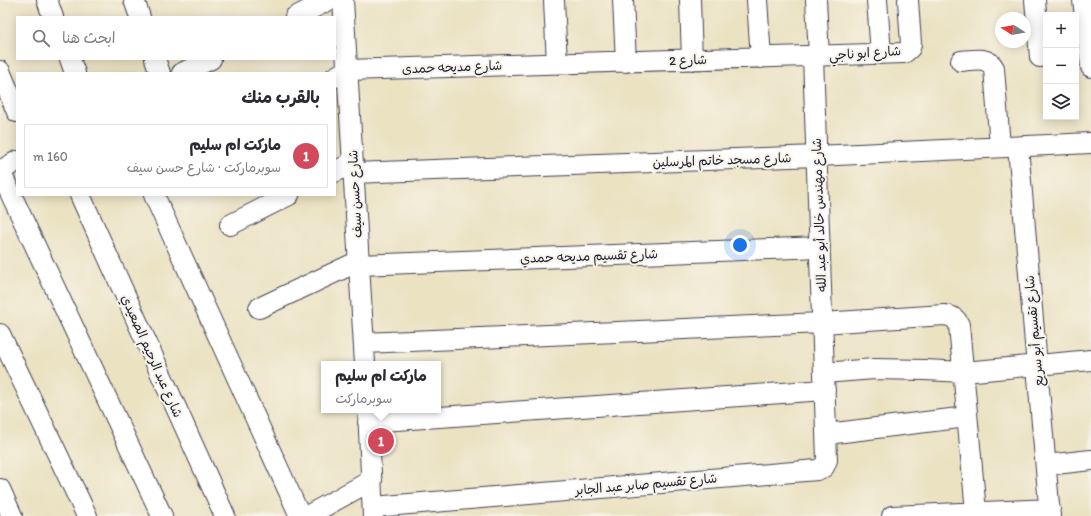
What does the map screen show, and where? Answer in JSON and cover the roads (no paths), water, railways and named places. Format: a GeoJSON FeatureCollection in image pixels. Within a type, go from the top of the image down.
{"type":"FeatureCollection","features":[{"type":"Feature","properties":{"kind":"street"},"geometry":{"type":"LineString","coordinates":[[47,0],[53,16]]}},
{"type":"Feature","properties":{"kind":"street"},"geometry":{"type":"LineString","coordinates":[[134,0],[140,16]]}},
{"type":"Feature","properties":{"kind":"street"},"geometry":{"type":"LineString","coordinates":[[297,16],[329,0]]}},
{"type":"Feature","properties":{"kind":"street","name":"شارع حسن سيف"},"geometry":{"type":"LineString","coordinates":[[343,0],[341,73],[347,169],[359,263],[365,361]]}},
{"type":"Feature","properties":{"kind":"street"},"geometry":{"type":"LineString","coordinates":[[554,0],[557,64]]}},
{"type":"Feature","properties":{"kind":"street"},"geometry":{"type":"LineString","coordinates":[[623,0],[626,62]]}},
{"type":"Feature","properties":{"kind":"street"},"geometry":{"type":"LineString","coordinates":[[690,0],[692,60]]}},
{"type":"Feature","properties":{"kind":"street"},"geometry":{"type":"LineString","coordinates":[[758,0],[761,58]]}},
{"type":"Feature","properties":{"kind":"street","name":"شارع مهندس خالد أبو عبد الله"},"geometry":{"type":"LineString","coordinates":[[816,0],[816,156],[825,382]]}},
{"type":"Feature","properties":{"kind":"street"},"geometry":{"type":"LineString","coordinates":[[877,0],[881,54]]}},
{"type":"Feature","properties":{"kind":"street","name":"شارع ابو ناجي"},"geometry":{"type":"LineString","coordinates":[[816,56],[904,53],[910,48],[911,44],[908,0]]}},
{"type":"Feature","properties":{"kind":"street"},"geometry":{"type":"LineString","coordinates":[[1035,0],[1040,57]]}},
{"type":"Feature","properties":{"kind":"street"},"geometry":{"type":"LineString","coordinates":[[1083,0],[1091,66]]}},
{"type":"Feature","properties":{"kind":"street","name":"شارع 2"},"geometry":{"type":"LineString","coordinates":[[557,64],[816,56]]}},
{"type":"Feature","properties":{"kind":"street"},"geometry":{"type":"LineString","coordinates":[[70,60],[75,72]]}},
{"type":"Feature","properties":{"kind":"street"},"geometry":{"type":"LineString","coordinates":[[155,60],[160,72]]}},
{"type":"Feature","properties":{"kind":"street"},"geometry":{"type":"LineString","coordinates":[[184,72],[209,60]]}},
{"type":"Feature","properties":{"kind":"street","name":"شارع تقسيم أبو سريع"},"geometry":{"type":"LineString","coordinates":[[961,61],[982,60],[989,62],[994,68],[1009,147],[1036,365],[1050,512]]}},
{"type":"Feature","properties":{"kind":"street","name":"شارع مديحه حمدى"},"geometry":{"type":"LineString","coordinates":[[341,73],[557,64]]}},
{"type":"Feature","properties":{"kind":"street"},"geometry":{"type":"LineString","coordinates":[[0,71],[16,110]]}},
{"type":"Feature","properties":{"kind":"street","name":"شارع مسجد خاتم المرسلين"},"geometry":{"type":"LineString","coordinates":[[347,169],[816,156],[1091,143]]}},
{"type":"Feature","properties":{"kind":"street"},"geometry":{"type":"LineString","coordinates":[[16,162],[0,171],[162,516]]}},
{"type":"Feature","properties":{"kind":"street","name":"شارع عبد الرحيم الصعيدي"},"geometry":{"type":"LineString","coordinates":[[80,196],[225,516]]}},
{"type":"Feature","properties":{"kind":"street"},"geometry":{"type":"LineString","coordinates":[[154,196],[300,516]]}},
{"type":"Feature","properties":{"kind":"street"},"geometry":{"type":"LineString","coordinates":[[230,226],[287,196]]}},
{"type":"Feature","properties":{"kind":"street","name":"شارع تقسيم مديحه حمدي"},"geometry":{"type":"LineString","coordinates":[[359,263],[820,247]]}},
{"type":"Feature","properties":{"kind":"street"},"geometry":{"type":"LineString","coordinates":[[260,308],[359,263]]}},
{"type":"Feature","properties":{"kind":"street"},"geometry":{"type":"LineString","coordinates":[[364,343],[822,323],[949,315],[957,321],[959,325],[976,512]]}},
{"type":"Feature","properties":{"kind":"street"},"geometry":{"type":"LineString","coordinates":[[0,334],[87,516]]}},
{"type":"Feature","properties":{"kind":"street"},"geometry":{"type":"LineString","coordinates":[[441,411],[825,382],[874,369],[964,372],[1091,360]]}},
{"type":"Feature","properties":{"kind":"street","name":"شارع تقسيم صابر عبد الجابر"},"geometry":{"type":"LineString","coordinates":[[372,512],[817,470],[824,467],[827,460],[825,382]]}},
{"type":"Feature","properties":{"kind":"street"},"geometry":{"type":"LineString","coordinates":[[372,512],[372,480],[368,416],[408,413]]}},
{"type":"Feature","properties":{"kind":"street"},"geometry":{"type":"LineString","coordinates":[[826,434],[967,417]]}},
{"type":"Feature","properties":{"kind":"street"},"geometry":{"type":"LineString","coordinates":[[1046,465],[1091,460]]}},
{"type":"Feature","properties":{"kind":"street"},"geometry":{"type":"LineString","coordinates":[[307,516],[372,480]]}},
{"type":"Feature","properties":{"kind":"street"},"geometry":{"type":"LineString","coordinates":[[0,489],[12,516]]}},
{"type":"Feature","properties":{"kind":"street"},"geometry":{"type":"LineString","coordinates":[[892,516],[976,512],[1050,512]]}},
{"type":"Feature","properties":{"kind":"place","name":"ماركت ام سليم"},"geometry":{"type":"Point","coordinates":[381,441]}}]}
